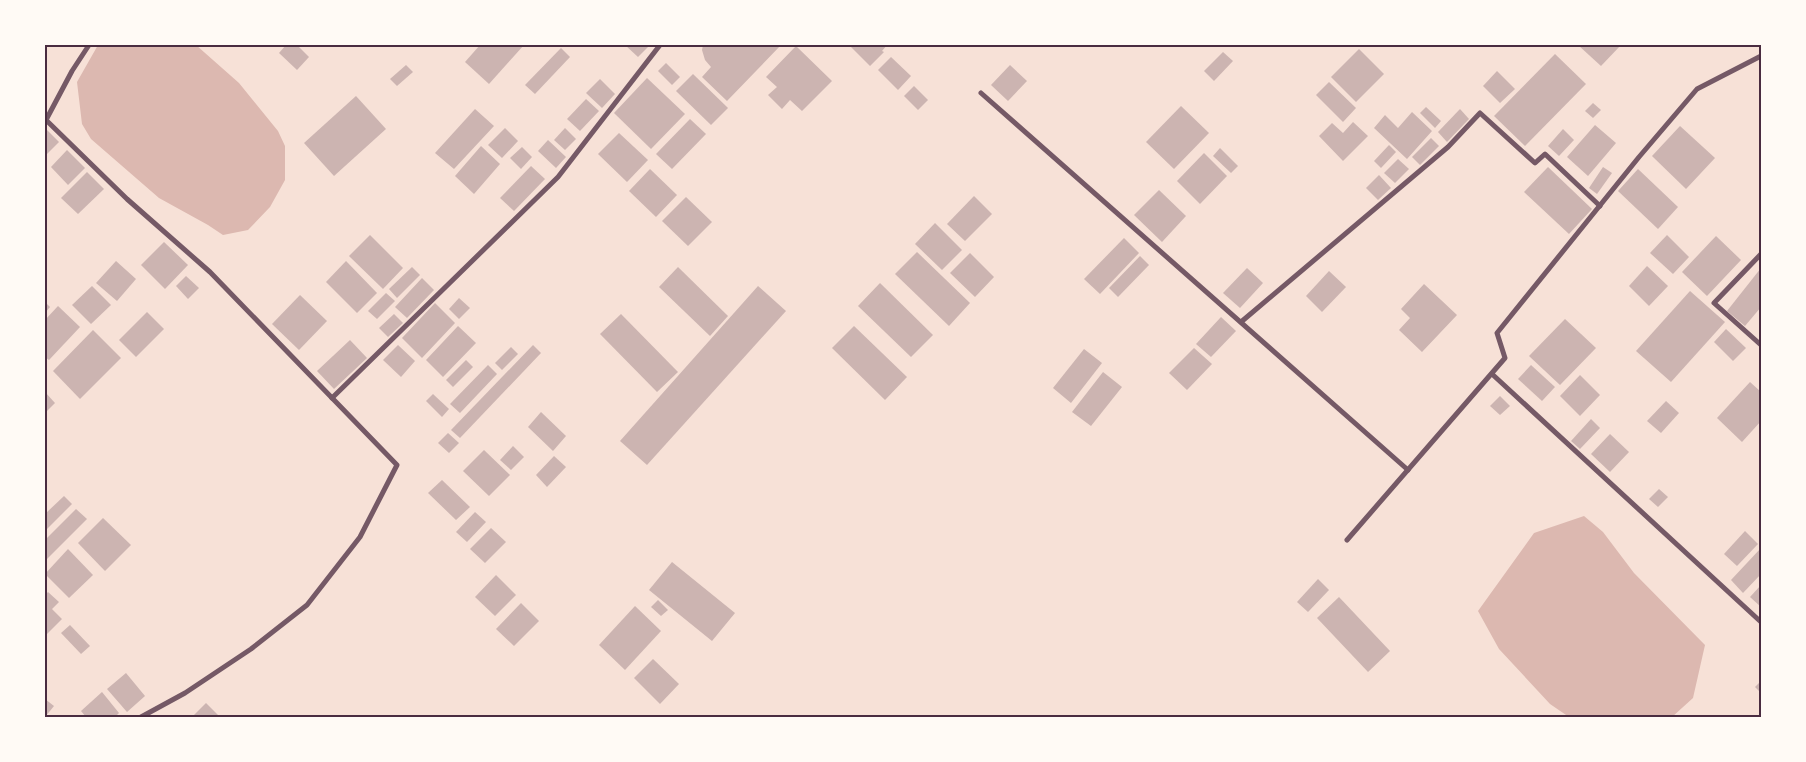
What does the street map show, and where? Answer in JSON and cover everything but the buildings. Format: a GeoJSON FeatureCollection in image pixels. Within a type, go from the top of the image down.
{"type":"FeatureCollection","features":[{"type":"Feature","properties":{"kind":"street"},"geometry":{"type":"LineString","coordinates":[[90,45],[72,71],[46,120],[128,199],[210,272],[398,465],[360,537],[307,605],[218,671],[185,693],[141,717]]}},
{"type":"Feature","properties":{"kind":"street"},"geometry":{"type":"LineString","coordinates":[[332,398],[558,177],[660,45]]}},
{"type":"Feature","properties":{"kind":"street"},"geometry":{"type":"LineString","coordinates":[[1347,540],[1505,358],[1497,333],[1696,89],[1761,56]]}},
{"type":"Feature","properties":{"kind":"street"},"geometry":{"type":"LineString","coordinates":[[982,93],[1408,470]]}},
{"type":"Feature","properties":{"kind":"street"},"geometry":{"type":"LineString","coordinates":[[1241,322],[1448,147],[1480,113],[1534,163],[1545,154],[1600,206]]}},
{"type":"Feature","properties":{"kind":"street"},"geometry":{"type":"LineString","coordinates":[[1761,254],[1714,304],[1761,345]]}},
{"type":"Feature","properties":{"kind":"street"},"geometry":{"type":"LineString","coordinates":[[1492,374],[1761,622]]}},
{"type":"Feature","properties":{"kind":"shaded area"},"geometry":{"type":"Polygon","coordinates":[[[98,45],[196,45],[239,83],[278,131],[285,146],[285,180],[270,207],[248,230],[223,235],[159,198],[91,139],[82,124],[77,82],[98,45]]]}},
{"type":"Feature","properties":{"kind":"shaded area"},"geometry":{"type":"Polygon","coordinates":[[[1584,516],[1603,532],[1634,573],[1705,645],[1693,698],[1672,717],[1569,717],[1550,704],[1499,649],[1478,611],[1534,533],[1584,516]]]}}]}
